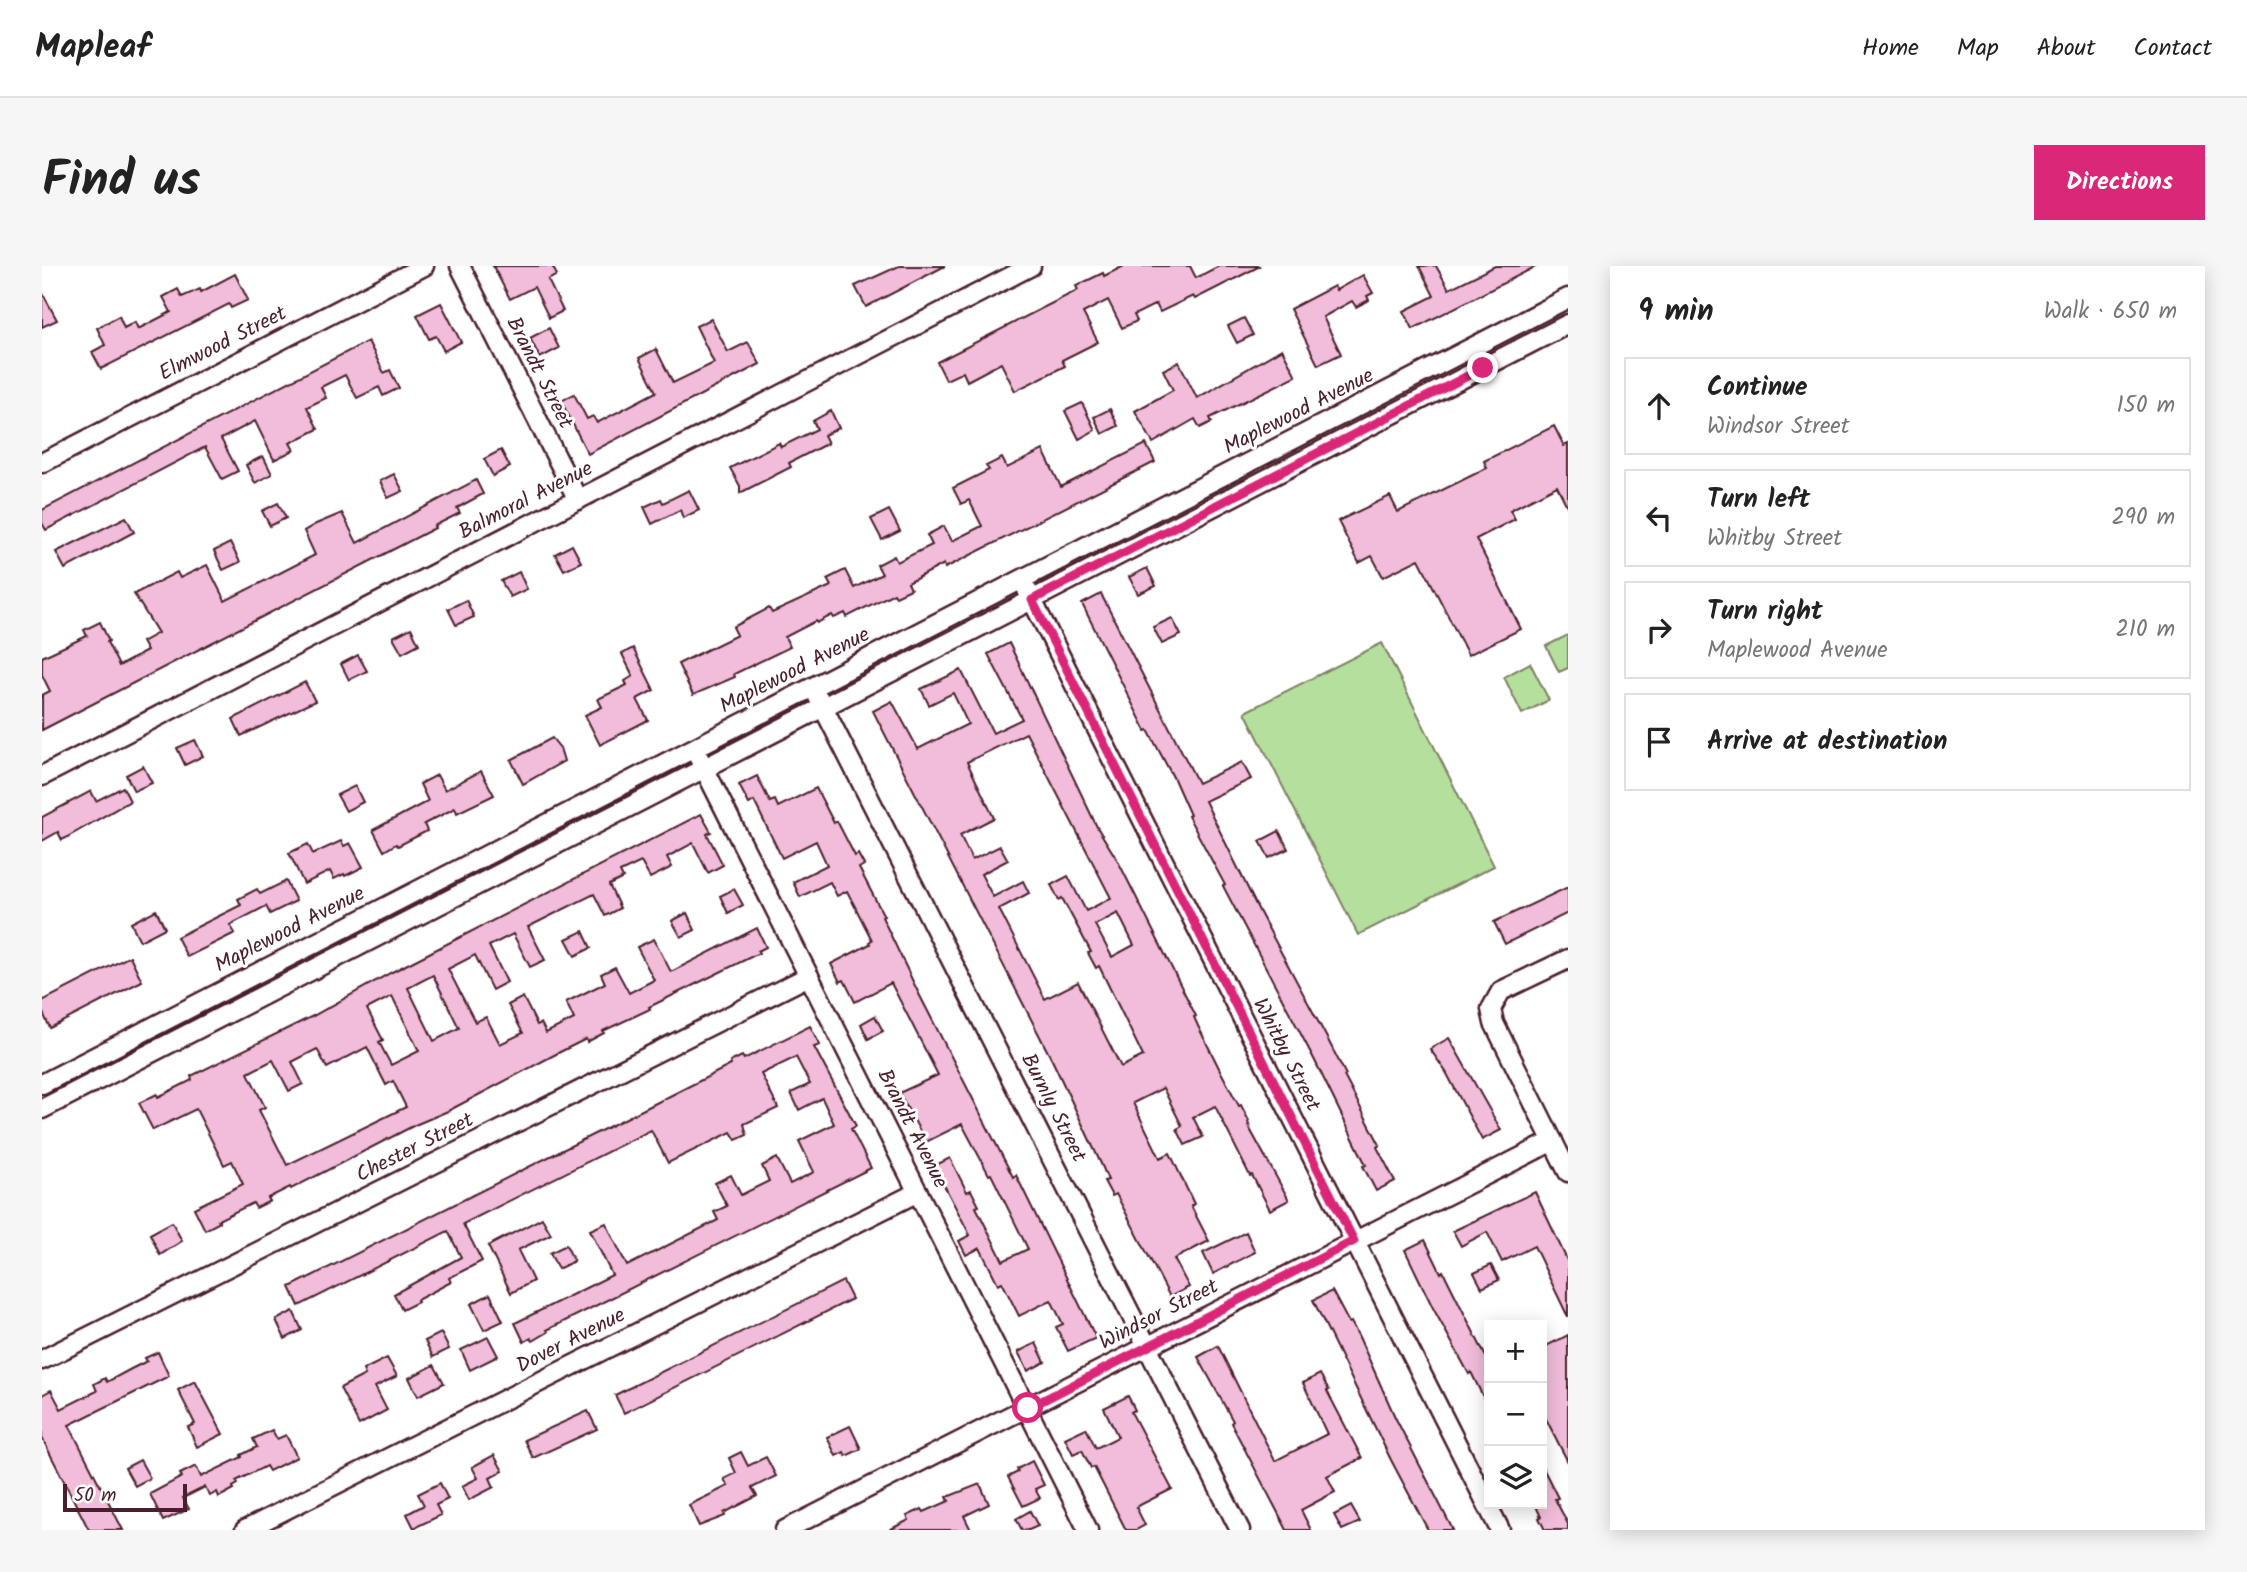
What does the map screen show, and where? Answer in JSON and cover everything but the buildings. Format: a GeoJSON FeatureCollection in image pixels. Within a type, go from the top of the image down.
{"type":"FeatureCollection","features":[{"type":"Feature","properties":{"kind":"street","name":"Elmwood Street"},"geometry":{"type":"LineString","coordinates":[[42,463],[424,266]]}},
{"type":"Feature","properties":{"kind":"street","name":"Brandt Street"},"geometry":{"type":"LineString","coordinates":[[460,266],[578,500]]}},
{"type":"Feature","properties":{"kind":"street","name":"Balmoral Avenue"},"geometry":{"type":"LineString","coordinates":[[42,776],[1031,266]]}},
{"type":"Feature","properties":{"kind":"street","name":"Maplewood Avenue"},"geometry":{"type":"LineString","coordinates":[[42,1084],[1568,298]]}},
{"type":"Feature","properties":{"kind":"street"},"geometry":{"type":"LineString","coordinates":[[42,1109],[1568,324]]}},
{"type":"Feature","properties":{"kind":"street"},"geometry":{"type":"LineString","coordinates":[[1474,347],[1483,368]]}},
{"type":"Feature","properties":{"kind":"street","name":"Whitby Street"},"geometry":{"type":"LineString","coordinates":[[1022,580],[1500,1530]]}},
{"type":"Feature","properties":{"kind":"street","name":"Burnly Street"},"geometry":{"type":"LineString","coordinates":[[813,687],[1240,1530]]}},
{"type":"Feature","properties":{"kind":"street","name":"Brandt Avenue"},"geometry":{"type":"LineString","coordinates":[[694,748],[1088,1530]]}},
{"type":"Feature","properties":{"kind":"street"},"geometry":{"type":"LineString","coordinates":[[400,900],[410,920]]}},
{"type":"Feature","properties":{"kind":"street"},"geometry":{"type":"LineString","coordinates":[[1568,959],[1501,990],[1493,1003],[1491,1016],[1568,1172]]}},
{"type":"Feature","properties":{"kind":"street","name":"Chester Street"},"geometry":{"type":"LineString","coordinates":[[42,1360],[809,976]]}},
{"type":"Feature","properties":{"kind":"street","name":"Windsor Street"},"geometry":{"type":"LineString","coordinates":[[785,1530],[1553,1141]]}},
{"type":"Feature","properties":{"kind":"street","name":"Dover Avenue"},"geometry":{"type":"LineString","coordinates":[[245,1530],[918,1192]]}},
{"type":"Feature","properties":{"kind":"green space"},"geometry":{"type":"Polygon","coordinates":[[[1568,635],[1568,668],[1559,672],[1546,646],[1568,635]]]}},
{"type":"Feature","properties":{"kind":"green space"},"geometry":{"type":"Polygon","coordinates":[[[1382,643],[1494,866],[1358,935],[1245,712],[1382,643]]]}},
{"type":"Feature","properties":{"kind":"green space"},"geometry":{"type":"Polygon","coordinates":[[[1530,663],[1549,700],[1522,714],[1504,677],[1530,663]]]}},
{"type":"Feature","properties":{"kind":"route"},"geometry":{"type":"LineString","coordinates":[[1028,1408],[1354,1241],[1032,600],[1483,368]]}}]}
